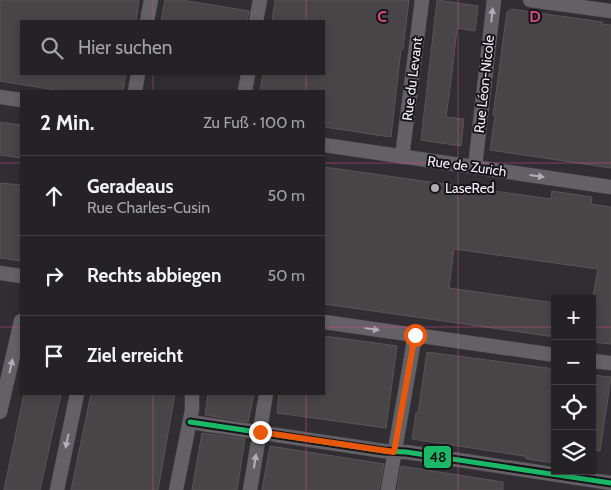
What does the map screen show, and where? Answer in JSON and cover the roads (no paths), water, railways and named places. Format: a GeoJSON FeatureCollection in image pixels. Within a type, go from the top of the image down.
{"type":"FeatureCollection","features":[{"type":"Feature","properties":{"kind":"street"},"geometry":{"type":"LineString","coordinates":[[147,20],[151,0]]}},
{"type":"Feature","properties":{"kind":"street"},"geometry":{"type":"LineString","coordinates":[[256,20],[260,0]]}},
{"type":"Feature","properties":{"kind":"street","name":"Rue du Levant"},"geometry":{"type":"LineString","coordinates":[[402,157],[422,0]]}},
{"type":"Feature","properties":{"kind":"street","name":"Rue Léon-Nicole"},"geometry":{"type":"LineString","coordinates":[[475,167],[494,0]]}},
{"type":"Feature","properties":{"kind":"street"},"geometry":{"type":"LineString","coordinates":[[530,0],[611,11]]}},
{"type":"Feature","properties":{"kind":"street"},"geometry":{"type":"LineString","coordinates":[[135,90],[138,75]]}},
{"type":"Feature","properties":{"kind":"street"},"geometry":{"type":"LineString","coordinates":[[245,90],[248,75]]}},
{"type":"Feature","properties":{"kind":"street"},"geometry":{"type":"LineString","coordinates":[[0,97],[20,100]]}},
{"type":"Feature","properties":{"kind":"street","name":"Rue de Zurich"},"geometry":{"type":"LineString","coordinates":[[325,146],[611,186]]}},
{"type":"Feature","properties":{"kind":"street"},"geometry":{"type":"LineString","coordinates":[[0,273],[20,276]]}},
{"type":"Feature","properties":{"kind":"street"},"geometry":{"type":"LineString","coordinates":[[325,322],[551,354]]}},
{"type":"Feature","properties":{"kind":"street"},"geometry":{"type":"LineString","coordinates":[[0,412],[20,325]]}},
{"type":"Feature","properties":{"kind":"street"},"geometry":{"type":"LineString","coordinates":[[388,490],[415,335]]}},
{"type":"Feature","properties":{"kind":"street"},"geometry":{"type":"LineString","coordinates":[[596,361],[611,363]]}},
{"type":"Feature","properties":{"kind":"street"},"geometry":{"type":"LineString","coordinates":[[57,490],[77,395]]}},
{"type":"Feature","properties":{"kind":"street"},"geometry":{"type":"LineString","coordinates":[[176,490],[190,422],[192,395]]}},
{"type":"Feature","properties":{"kind":"street"},"geometry":{"type":"LineString","coordinates":[[250,490],[266,395]]}},
{"type":"Feature","properties":{"kind":"street"},"geometry":{"type":"LineString","coordinates":[[190,422],[611,483],[610,490]]}},
{"type":"Feature","properties":{"kind":"place","name":"LaseRed"},"geometry":{"type":"Point","coordinates":[435,188]}}]}
